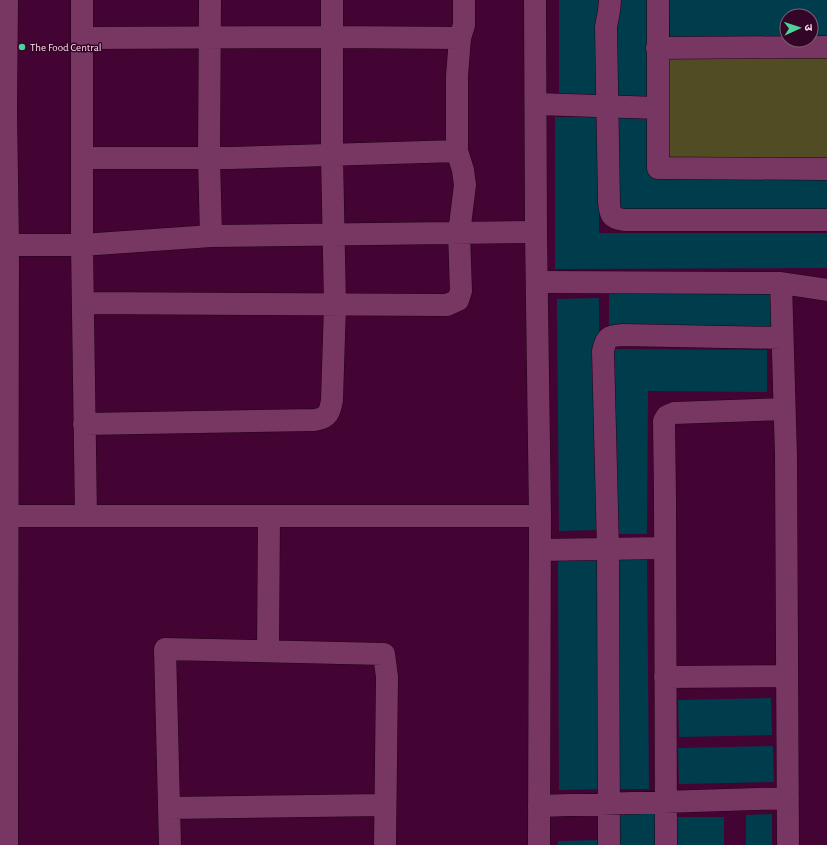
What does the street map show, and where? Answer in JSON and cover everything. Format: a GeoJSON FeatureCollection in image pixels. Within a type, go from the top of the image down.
{"type":"FeatureCollection","features":[{"type":"Feature","properties":{"kind":"street"},"geometry":{"type":"LineString","coordinates":[[7,0],[3,111],[8,245],[4,516],[7,579],[7,845]]}},
{"type":"Feature","properties":{"kind":"street"},"geometry":{"type":"LineString","coordinates":[[82,0],[82,245],[86,516]]}},
{"type":"Feature","properties":{"kind":"street"},"geometry":{"type":"LineString","coordinates":[[210,0],[209,158],[211,236]]}},
{"type":"Feature","properties":{"kind":"street"},"geometry":{"type":"LineString","coordinates":[[84,424],[320,419],[330,411],[332,400],[335,305],[332,155],[332,0]]}},
{"type":"Feature","properties":{"kind":"street"},"geometry":{"type":"LineString","coordinates":[[83,303],[447,305],[458,300],[461,291],[459,233],[465,185],[463,170],[457,151],[457,76],[460,38],[464,25],[464,0]]}},
{"type":"Feature","properties":{"kind":"street"},"geometry":{"type":"LineString","coordinates":[[535,0],[536,232],[540,516],[539,845]]}},
{"type":"Feature","properties":{"kind":"street"},"geometry":{"type":"LineString","coordinates":[[610,0],[606,27],[610,212],[612,216],[616,219],[624,220],[827,220]]}},
{"type":"Feature","properties":{"kind":"street"},"geometry":{"type":"LineString","coordinates":[[658,0],[658,168],[827,169]]}},
{"type":"Feature","properties":{"kind":"street"},"geometry":{"type":"LineString","coordinates":[[83,38],[460,38]]}},
{"type":"Feature","properties":{"kind":"street"},"geometry":{"type":"LineString","coordinates":[[658,48],[827,47]]}},
{"type":"Feature","properties":{"kind":"street"},"geometry":{"type":"LineString","coordinates":[[536,104],[658,108]]}},
{"type":"Feature","properties":{"kind":"street"},"geometry":{"type":"LineString","coordinates":[[82,158],[209,158],[457,151]]}},
{"type":"Feature","properties":{"kind":"street"},"geometry":{"type":"LineString","coordinates":[[8,245],[82,245],[211,236],[536,232]]}},
{"type":"Feature","properties":{"kind":"street"},"geometry":{"type":"LineString","coordinates":[[537,282],[781,283],[827,290]]}},
{"type":"Feature","properties":{"kind":"street"},"geometry":{"type":"LineString","coordinates":[[781,283],[786,456],[788,845]]}},
{"type":"Feature","properties":{"kind":"street"},"geometry":{"type":"LineString","coordinates":[[609,845],[608,549],[603,351],[605,343],[608,338],[623,335],[782,338]]}},
{"type":"Feature","properties":{"kind":"street"},"geometry":{"type":"LineString","coordinates":[[666,845],[664,421],[667,416],[674,413],[784,409]]}},
{"type":"Feature","properties":{"kind":"street"},"geometry":{"type":"LineString","coordinates":[[4,516],[540,516]]}},
{"type":"Feature","properties":{"kind":"street"},"geometry":{"type":"LineString","coordinates":[[268,516],[268,651]]}},
{"type":"Feature","properties":{"kind":"street"},"geometry":{"type":"LineString","coordinates":[[540,550],[665,548]]}},
{"type":"Feature","properties":{"kind":"street"},"geometry":{"type":"LineString","coordinates":[[170,845],[165,649],[384,654],[387,676],[385,845]]}},
{"type":"Feature","properties":{"kind":"street"},"geometry":{"type":"LineString","coordinates":[[665,677],[787,676]]}},
{"type":"Feature","properties":{"kind":"street"},"geometry":{"type":"LineString","coordinates":[[539,806],[788,798]]}},
{"type":"Feature","properties":{"kind":"street"},"geometry":{"type":"LineString","coordinates":[[169,808],[385,805]]}},
{"type":"Feature","properties":{"kind":"shaded area"},"geometry":{"type":"Polygon","coordinates":[[[663,53],[827,53],[827,162],[666,158],[663,53]]]}},
{"type":"Feature","properties":{"kind":"building"},"geometry":{"type":"Polygon","coordinates":[[[559,0],[599,0],[598,100],[559,100],[559,0]]]}},
{"type":"Feature","properties":{"kind":"building"},"geometry":{"type":"Polygon","coordinates":[[[613,0],[654,0],[654,98],[613,98],[613,0]]]}},
{"type":"Feature","properties":{"kind":"building"},"geometry":{"type":"Polygon","coordinates":[[[669,0],[827,0],[827,40],[819,40],[819,8],[779,8],[779,41],[670,42],[669,0]]]}},
{"type":"Feature","properties":{"kind":"building"},"geometry":{"type":"Polygon","coordinates":[[[616,112],[654,112],[655,178],[827,176],[827,214],[617,216],[616,112]]]}},
{"type":"Feature","properties":{"kind":"building"},"geometry":{"type":"Polygon","coordinates":[[[555,117],[599,117],[599,233],[827,233],[827,268],[555,269],[555,117]]]}},
{"type":"Feature","properties":{"kind":"building"},"geometry":{"type":"Polygon","coordinates":[[[609,291],[771,291],[771,329],[609,330],[609,291]]]}},
{"type":"Feature","properties":{"kind":"building"},"geometry":{"type":"Polygon","coordinates":[[[599,298],[600,530],[559,531],[557,299],[599,298]]]}},
{"type":"Feature","properties":{"kind":"building"},"geometry":{"type":"Polygon","coordinates":[[[608,349],[767,350],[767,392],[648,391],[647,534],[608,534],[608,349]]]}},
{"type":"Feature","properties":{"kind":"building"},"geometry":{"type":"Polygon","coordinates":[[[608,555],[647,555],[649,789],[610,789],[608,555]]]}},
{"type":"Feature","properties":{"kind":"building"},"geometry":{"type":"Polygon","coordinates":[[[558,557],[600,557],[602,789],[559,790],[558,557]]]}},
{"type":"Feature","properties":{"kind":"building"},"geometry":{"type":"Polygon","coordinates":[[[771,698],[772,735],[679,737],[678,700],[771,698]]]}},
{"type":"Feature","properties":{"kind":"building"},"geometry":{"type":"Polygon","coordinates":[[[773,746],[774,782],[679,784],[678,748],[773,746]]]}},
{"type":"Feature","properties":{"kind":"building"},"geometry":{"type":"Polygon","coordinates":[[[659,811],[660,845],[615,845],[615,812],[659,811]]]}},
{"type":"Feature","properties":{"kind":"building"},"geometry":{"type":"Polygon","coordinates":[[[772,814],[772,845],[746,845],[746,815],[772,814]]]}},
{"type":"Feature","properties":{"kind":"building"},"geometry":{"type":"Polygon","coordinates":[[[674,817],[724,817],[724,845],[674,845],[674,817]]]}},
{"type":"Feature","properties":{"kind":"building"},"geometry":{"type":"Polygon","coordinates":[[[599,840],[599,845],[558,845],[558,841],[599,840]]]}},
{"type":"Feature","properties":{"kind":"place","name":"The Food Central"},"geometry":{"type":"Point","coordinates":[22,47]}}]}
